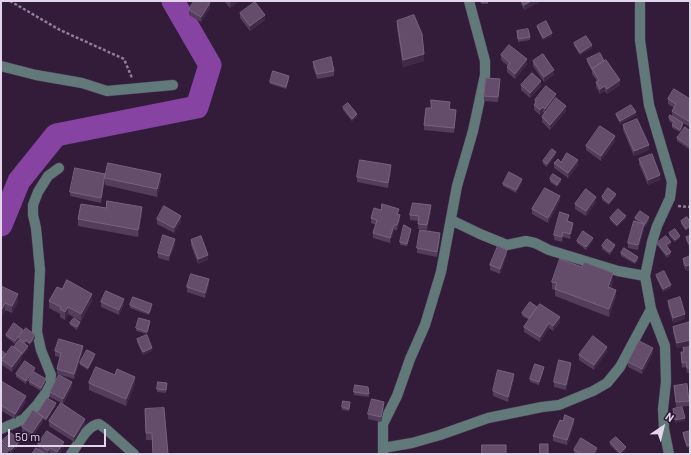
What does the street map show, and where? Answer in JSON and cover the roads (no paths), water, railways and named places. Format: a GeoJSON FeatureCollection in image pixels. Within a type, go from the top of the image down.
{"type":"FeatureCollection","features":[{"type":"Feature","properties":{"kind":"street"},"geometry":{"type":"LineString","coordinates":[[469,1],[485,62],[485,75],[473,131],[457,186],[441,272],[425,325],[410,359],[397,396],[383,424],[383,451],[440,435],[488,418],[559,405],[593,391],[606,383],[620,367],[651,309]]}},
{"type":"Feature","properties":{"kind":"street"},"geometry":{"type":"LineString","coordinates":[[640,1],[640,40],[649,105],[672,182],[670,198],[657,226],[652,242],[645,276],[651,309],[666,346],[666,382],[663,409],[664,428],[669,454]]}},
{"type":"Feature","properties":{"kind":"street"},"geometry":{"type":"LineString","coordinates":[[1,66],[36,75],[82,83],[107,91],[173,85]]}},
{"type":"Feature","properties":{"kind":"street"},"geometry":{"type":"LineString","coordinates":[[1,429],[24,419],[41,400],[50,384],[50,375],[41,350],[37,332],[40,270],[33,204],[38,192],[48,176],[59,168]]}},
{"type":"Feature","properties":{"kind":"street"},"geometry":{"type":"LineString","coordinates":[[451,220],[507,245],[526,242],[535,243],[549,250],[618,271],[645,276]]}},
{"type":"Feature","properties":{"kind":"street"},"geometry":{"type":"LineString","coordinates":[[71,454],[88,429],[93,425],[99,424],[134,454]]}},
{"type":"Feature","properties":{"kind":"waterway"},"geometry":{"type":"LineString","coordinates":[[1,225],[19,181],[56,135],[197,107],[210,65],[173,1]]}}]}
